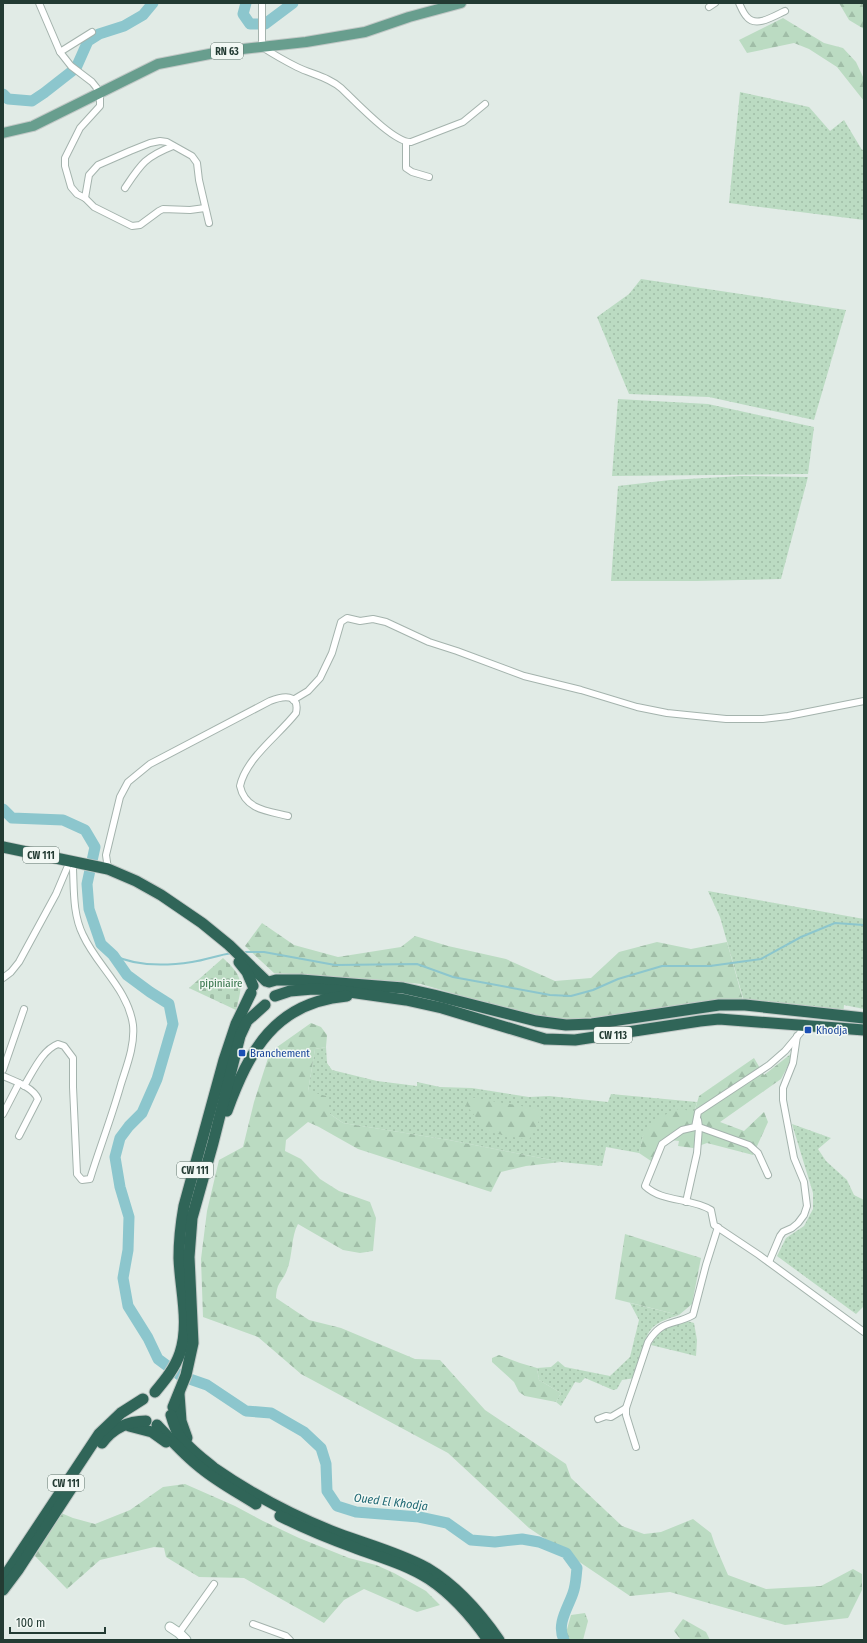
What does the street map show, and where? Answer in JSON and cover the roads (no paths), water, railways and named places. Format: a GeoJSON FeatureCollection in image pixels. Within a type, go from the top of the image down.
{"type":"FeatureCollection","features":[{"type":"Feature","properties":{"kind":"highway","name":"CW 111"},"geometry":{"type":"LineString","coordinates":[[3,847],[75,868]]}},
{"type":"Feature","properties":{"kind":"highway","name":"CW 111"},"geometry":{"type":"LineString","coordinates":[[3,854],[75,868],[102,870],[114,878],[155,899],[193,924],[227,947],[267,981]]}},
{"type":"Feature","properties":{"kind":"highway"},"geometry":{"type":"LineString","coordinates":[[240,958],[247,972],[252,989],[251,997],[256,1004],[265,1005]]}},
{"type":"Feature","properties":{"kind":"highway"},"geometry":{"type":"LineString","coordinates":[[252,989],[259,981],[276,980],[301,980],[403,988],[536,1021],[566,1025],[592,1024],[719,1005],[745,1004],[864,1018]]}},
{"type":"Feature","properties":{"kind":"highway"},"geometry":{"type":"LineString","coordinates":[[267,981],[274,988],[275,996]]}},
{"type":"Feature","properties":{"kind":"highway","name":"CW 111"},"geometry":{"type":"LineString","coordinates":[[155,1392],[166,1380],[180,1354],[183,1341],[184,1324],[179,1258],[182,1217],[227,1052],[236,1024],[252,989]]}},
{"type":"Feature","properties":{"kind":"highway"},"geometry":{"type":"LineString","coordinates":[[3,1590],[18,1570],[91,1458],[110,1434],[120,1426],[133,1422],[165,1422],[172,1411],[190,1359],[193,1333],[189,1271],[191,1229],[228,1079],[242,1031],[251,1017],[271,1002],[275,996],[290,991],[313,989],[366,994]]}},
{"type":"Feature","properties":{"kind":"highway"},"geometry":{"type":"LineString","coordinates":[[213,1143],[242,1072],[257,1047],[277,1025],[295,1011],[314,1002],[334,997],[366,994]]}},
{"type":"Feature","properties":{"kind":"highway","name":"CW 113"},"geometry":{"type":"LineString","coordinates":[[366,994],[428,1004],[545,1038],[575,1040],[719,1019],[864,1030]]}},
{"type":"Feature","properties":{"kind":"highway"},"geometry":{"type":"LineString","coordinates":[[181,1388],[182,1426],[192,1455]]}},
{"type":"Feature","properties":{"kind":"highway"},"geometry":{"type":"LineString","coordinates":[[488,1640],[474,1621],[452,1597],[429,1579],[406,1567],[323,1536],[266,1509],[215,1479],[192,1455],[180,1436],[167,1396],[155,1392],[148,1394],[143,1399],[141,1404],[141,1413],[192,1455],[227,1477],[285,1511],[331,1531],[397,1554],[437,1575],[472,1604],[499,1640]]}},
{"type":"Feature","properties":{"kind":"highway","name":"CW 111"},"geometry":{"type":"LineString","coordinates":[[3,1579],[99,1434],[121,1413],[143,1399]]}},
{"type":"Feature","properties":{"kind":"highway"},"geometry":{"type":"LineString","coordinates":[[120,1426],[135,1427],[152,1432],[180,1453],[192,1455]]}},
{"type":"Feature","properties":{"kind":"main road","name":"RN 63"},"geometry":{"type":"LineString","coordinates":[[3,133],[33,126],[158,64],[225,51],[306,42],[365,32],[409,17],[461,3]]}},
{"type":"Feature","properties":{"kind":"street"},"geometry":{"type":"LineString","coordinates":[[39,3],[60,52],[71,66],[92,82],[100,93],[100,106],[80,128],[65,158],[65,166],[71,187],[77,194],[85,198],[94,207],[132,226],[140,225],[159,211],[204,208]]}},
{"type":"Feature","properties":{"kind":"street"},"geometry":{"type":"LineString","coordinates":[[262,3],[262,47],[297,67],[339,87],[400,140],[411,142],[463,122],[485,104]]}},
{"type":"Feature","properties":{"kind":"street"},"geometry":{"type":"LineString","coordinates":[[709,7],[716,3]]}},
{"type":"Feature","properties":{"kind":"street"},"geometry":{"type":"LineString","coordinates":[[739,3],[747,17],[753,21],[763,21],[784,11]]}},
{"type":"Feature","properties":{"kind":"street"},"geometry":{"type":"LineString","coordinates":[[60,52],[92,32]]}},
{"type":"Feature","properties":{"kind":"street"},"geometry":{"type":"LineString","coordinates":[[85,198],[89,175],[98,165],[150,143],[160,141],[192,156],[197,163],[204,208],[209,223]]}},
{"type":"Feature","properties":{"kind":"street"},"geometry":{"type":"LineString","coordinates":[[406,142],[406,168],[412,172],[429,177]]}},
{"type":"Feature","properties":{"kind":"street"},"geometry":{"type":"LineString","coordinates":[[124,188],[144,161],[154,153],[173,146]]}},
{"type":"Feature","properties":{"kind":"street"},"geometry":{"type":"LineString","coordinates":[[294,700],[308,691],[320,678],[332,653],[342,622],[347,618],[360,621],[374,619],[386,622],[429,642],[524,676],[581,690],[637,707],[667,713],[726,719],[756,719],[788,716],[864,701]]}},
{"type":"Feature","properties":{"kind":"street"},"geometry":{"type":"LineString","coordinates":[[102,870],[120,796],[128,782],[150,764],[270,701],[281,697],[288,697],[294,700],[297,707],[296,713],[252,762],[245,772],[240,786],[244,799],[252,806],[288,816]]}},
{"type":"Feature","properties":{"kind":"street"},"geometry":{"type":"LineString","coordinates":[[3,978],[11,972],[19,962],[56,894],[75,868]]}},
{"type":"Feature","properties":{"kind":"street"},"geometry":{"type":"LineString","coordinates":[[3,1114],[46,1052],[58,1044],[64,1046],[73,1058],[77,1174],[82,1180],[90,1179],[130,1057],[133,1037],[132,1024],[121,992],[82,934],[75,905],[75,868]]}},
{"type":"Feature","properties":{"kind":"street"},"geometry":{"type":"LineString","coordinates":[[3,1070],[24,1009]]}},
{"type":"Feature","properties":{"kind":"street"},"geometry":{"type":"LineString","coordinates":[[806,1026],[784,1051],[769,1065],[698,1112],[694,1127],[682,1130],[662,1144],[645,1186],[652,1193],[704,1205],[711,1210],[714,1225],[769,1262],[864,1332]]}},
{"type":"Feature","properties":{"kind":"street"},"geometry":{"type":"LineString","coordinates":[[769,1262],[780,1236],[783,1232],[792,1228],[798,1223],[808,1206],[804,1182],[794,1158],[783,1100],[784,1088],[793,1063],[798,1034]]}},
{"type":"Feature","properties":{"kind":"street"},"geometry":{"type":"LineString","coordinates":[[3,1076],[22,1085],[36,1095],[38,1099],[19,1136]]}},
{"type":"Feature","properties":{"kind":"street"},"geometry":{"type":"LineString","coordinates":[[686,1202],[697,1153],[699,1127],[698,1112]]}},
{"type":"Feature","properties":{"kind":"street"},"geometry":{"type":"LineString","coordinates":[[699,1127],[749,1145],[758,1152],[768,1175]]}},
{"type":"Feature","properties":{"kind":"street"},"geometry":{"type":"LineString","coordinates":[[636,1447],[626,1414],[626,1408],[648,1342],[653,1334],[666,1324],[692,1315],[718,1227]]}},
{"type":"Feature","properties":{"kind":"street"},"geometry":{"type":"LineString","coordinates":[[598,1420],[606,1416],[611,1417],[626,1408]]}},
{"type":"Feature","properties":{"kind":"street"},"geometry":{"type":"LineString","coordinates":[[179,1633],[214,1584]]}},
{"type":"Feature","properties":{"kind":"street"},"geometry":{"type":"LineString","coordinates":[[253,1624],[286,1636],[290,1640]]}},
{"type":"Feature","properties":{"kind":"street"},"geometry":{"type":"LineString","coordinates":[[170,1627],[186,1640]]}},
{"type":"Feature","properties":{"kind":"waterway"},"geometry":{"type":"LineString","coordinates":[[3,94],[8,99],[32,101],[76,68],[88,41],[99,34],[124,26],[143,15],[153,3]]}},
{"type":"Feature","properties":{"kind":"waterway"},"geometry":{"type":"LineString","coordinates":[[246,3],[243,14],[250,24],[265,24],[293,3]]}},
{"type":"Feature","properties":{"kind":"waterway","name":"Oued El Khodja"},"geometry":{"type":"LineString","coordinates":[[3,809],[12,818],[63,820],[85,830],[95,847],[87,884],[89,909],[101,944],[113,955],[127,975],[169,1004],[173,1024],[157,1079],[142,1113],[120,1138],[115,1157],[120,1187],[129,1217],[128,1250],[123,1278],[128,1306],[148,1338],[158,1359],[181,1376],[207,1385],[246,1411],[271,1413],[304,1432],[321,1448],[326,1464],[327,1491],[337,1506],[356,1512],[419,1517],[447,1523],[471,1540],[495,1542],[522,1539],[539,1542],[566,1553],[577,1568],[574,1590],[562,1622],[561,1628],[564,1640]]}},
{"type":"Feature","properties":{"kind":"waterway"},"geometry":{"type":"LineString","coordinates":[[242,952],[264,952],[335,965],[417,964],[453,977],[550,995],[571,996],[593,990],[618,979],[662,966],[710,966],[761,959],[801,937],[835,923],[864,925]]}},
{"type":"Feature","properties":{"kind":"waterway"},"geometry":{"type":"LineString","coordinates":[[113,955],[132,962],[162,965],[192,962],[232,953]]}},
{"type":"Feature","properties":{"kind":"place","name":"Khodja"},"geometry":{"type":"Point","coordinates":[808,1030]}},
{"type":"Feature","properties":{"kind":"place","name":"Branchement"},"geometry":{"type":"Point","coordinates":[242,1053]}},
{"type":"Feature","properties":{"kind":"park label","name":"pipiniaire"},"geometry":{"type":"Point","coordinates":[221,983]}}]}
